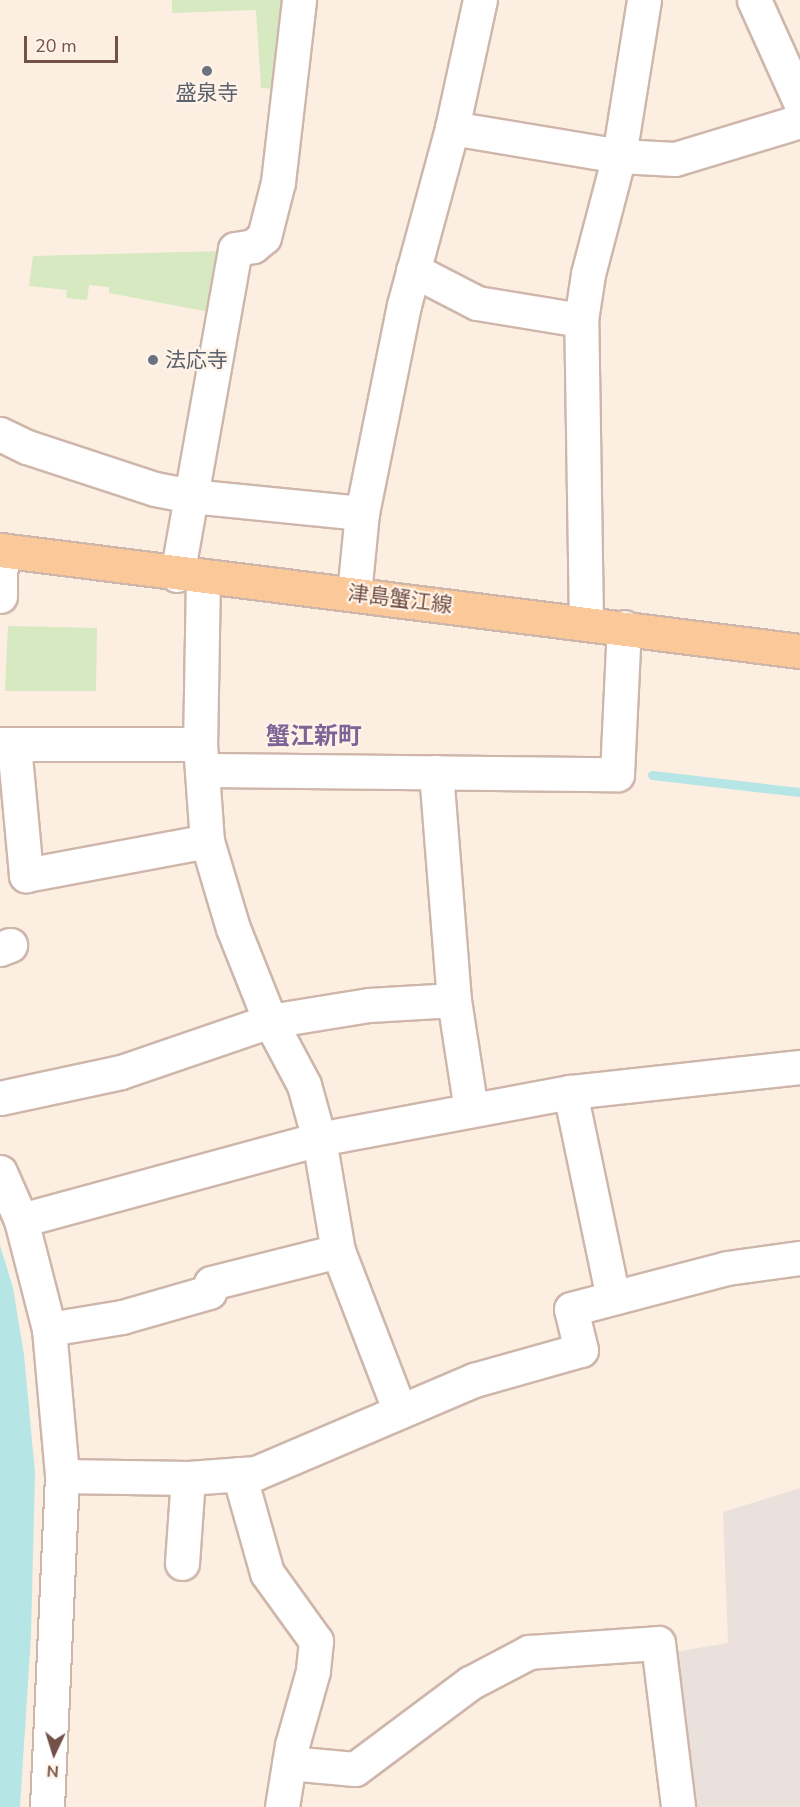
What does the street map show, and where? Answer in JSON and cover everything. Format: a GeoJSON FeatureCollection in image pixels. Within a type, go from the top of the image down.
{"type":"FeatureCollection","features":[{"type":"Feature","properties":{"kind":"main road","name":"津島蟹江線"},"geometry":{"type":"LineString","coordinates":[[1,550],[190,576],[586,622],[800,651]]}},
{"type":"Feature","properties":{"kind":"street"},"geometry":{"type":"LineString","coordinates":[[299,0],[278,182],[264,237],[253,246],[235,249],[191,496],[190,576],[207,842],[233,928],[270,1021],[304,1085],[319,1139],[338,1251],[399,1409]]}},
{"type":"Feature","properties":{"kind":"street"},"geometry":{"type":"LineString","coordinates":[[354,594],[362,513],[413,270],[452,128],[480,0]]}},
{"type":"Feature","properties":{"kind":"street"},"geometry":{"type":"LineString","coordinates":[[586,622],[581,320],[588,274],[620,156],[644,0]]}},
{"type":"Feature","properties":{"kind":"street"},"geometry":{"type":"LineString","coordinates":[[754,0],[800,102]]}},
{"type":"Feature","properties":{"kind":"street"},"geometry":{"type":"LineString","coordinates":[[452,128],[620,156],[675,159],[692,156],[800,122]]}},
{"type":"Feature","properties":{"kind":"street"},"geometry":{"type":"LineString","coordinates":[[413,270],[477,303],[581,320]]}},
{"type":"Feature","properties":{"kind":"street"},"geometry":{"type":"LineString","coordinates":[[0,434],[37,451],[154,489],[191,496],[362,513]]}},
{"type":"Feature","properties":{"kind":"street"},"geometry":{"type":"LineString","coordinates":[[0,596],[1,550]]}},
{"type":"Feature","properties":{"kind":"street"},"geometry":{"type":"LineString","coordinates":[[207,842],[26,875],[7,745],[436,772],[617,774],[624,627]]}},
{"type":"Feature","properties":{"kind":"street"},"geometry":{"type":"LineString","coordinates":[[436,772],[454,1000],[471,1110]]}},
{"type":"Feature","properties":{"kind":"street"},"geometry":{"type":"LineString","coordinates":[[0,1098],[121,1072],[270,1021],[369,1005],[454,1000]]}},
{"type":"Feature","properties":{"kind":"street"},"geometry":{"type":"LineString","coordinates":[[21,1220],[319,1139],[570,1092],[800,1067]]}},
{"type":"Feature","properties":{"kind":"street"},"geometry":{"type":"LineString","coordinates":[[570,1092],[613,1298]]}},
{"type":"Feature","properties":{"kind":"street"},"geometry":{"type":"LineString","coordinates":[[0,1172],[21,1220],[49,1329],[62,1476],[47,1807]]}},
{"type":"Feature","properties":{"kind":"street"},"geometry":{"type":"LineString","coordinates":[[49,1329],[122,1317],[209,1292],[211,1283],[338,1251]]}},
{"type":"Feature","properties":{"kind":"street"},"geometry":{"type":"LineString","coordinates":[[62,1476],[189,1479],[256,1473],[399,1409],[474,1380],[581,1350],[571,1309],[727,1268],[800,1258]]}},
{"type":"Feature","properties":{"kind":"street"},"geometry":{"type":"LineString","coordinates":[[239,1474],[267,1573],[316,1641],[313,1671],[289,1762],[282,1807]]}},
{"type":"Feature","properties":{"kind":"street"},"geometry":{"type":"LineString","coordinates":[[182,1563],[189,1479]]}},
{"type":"Feature","properties":{"kind":"street"},"geometry":{"type":"LineString","coordinates":[[289,1762],[355,1769],[470,1683],[529,1652],[658,1643],[678,1807]]}},
{"type":"Feature","properties":{"kind":"shaded area"},"geometry":{"type":"Polygon","coordinates":[[[800,1488],[800,1807],[695,1807],[675,1652],[728,1643],[723,1512],[800,1488]]]}},
{"type":"Feature","properties":{"kind":"green space"},"geometry":{"type":"Polygon","coordinates":[[[172,0],[290,0],[279,89],[261,88],[256,10],[172,13],[172,0]]]}},
{"type":"Feature","properties":{"kind":"green space"},"geometry":{"type":"Polygon","coordinates":[[[222,251],[215,313],[109,293],[109,287],[89,285],[87,300],[66,298],[67,290],[29,286],[33,256],[222,251]]]}},
{"type":"Feature","properties":{"kind":"green space"},"geometry":{"type":"Polygon","coordinates":[[[8,626],[97,628],[96,691],[5,691],[8,626]]]}},
{"type":"Feature","properties":{"kind":"water"},"geometry":{"type":"Polygon","coordinates":[[[0,1245],[13,1288],[24,1355],[35,1473],[31,1635],[20,1807],[0,1807],[0,1245]]]}},
{"type":"Feature","properties":{"kind":"waterway"},"geometry":{"type":"LineString","coordinates":[[652,775],[800,792]]}},
{"type":"Feature","properties":{"kind":"place","name":"盛泉寺"},"geometry":{"type":"Point","coordinates":[207,71]}},
{"type":"Feature","properties":{"kind":"place","name":"法応寺"},"geometry":{"type":"Point","coordinates":[153,360]}},
{"type":"Feature","properties":{"kind":"district","name":"蟹江新町"},"geometry":{"type":"Point","coordinates":[314,737]}}]}
